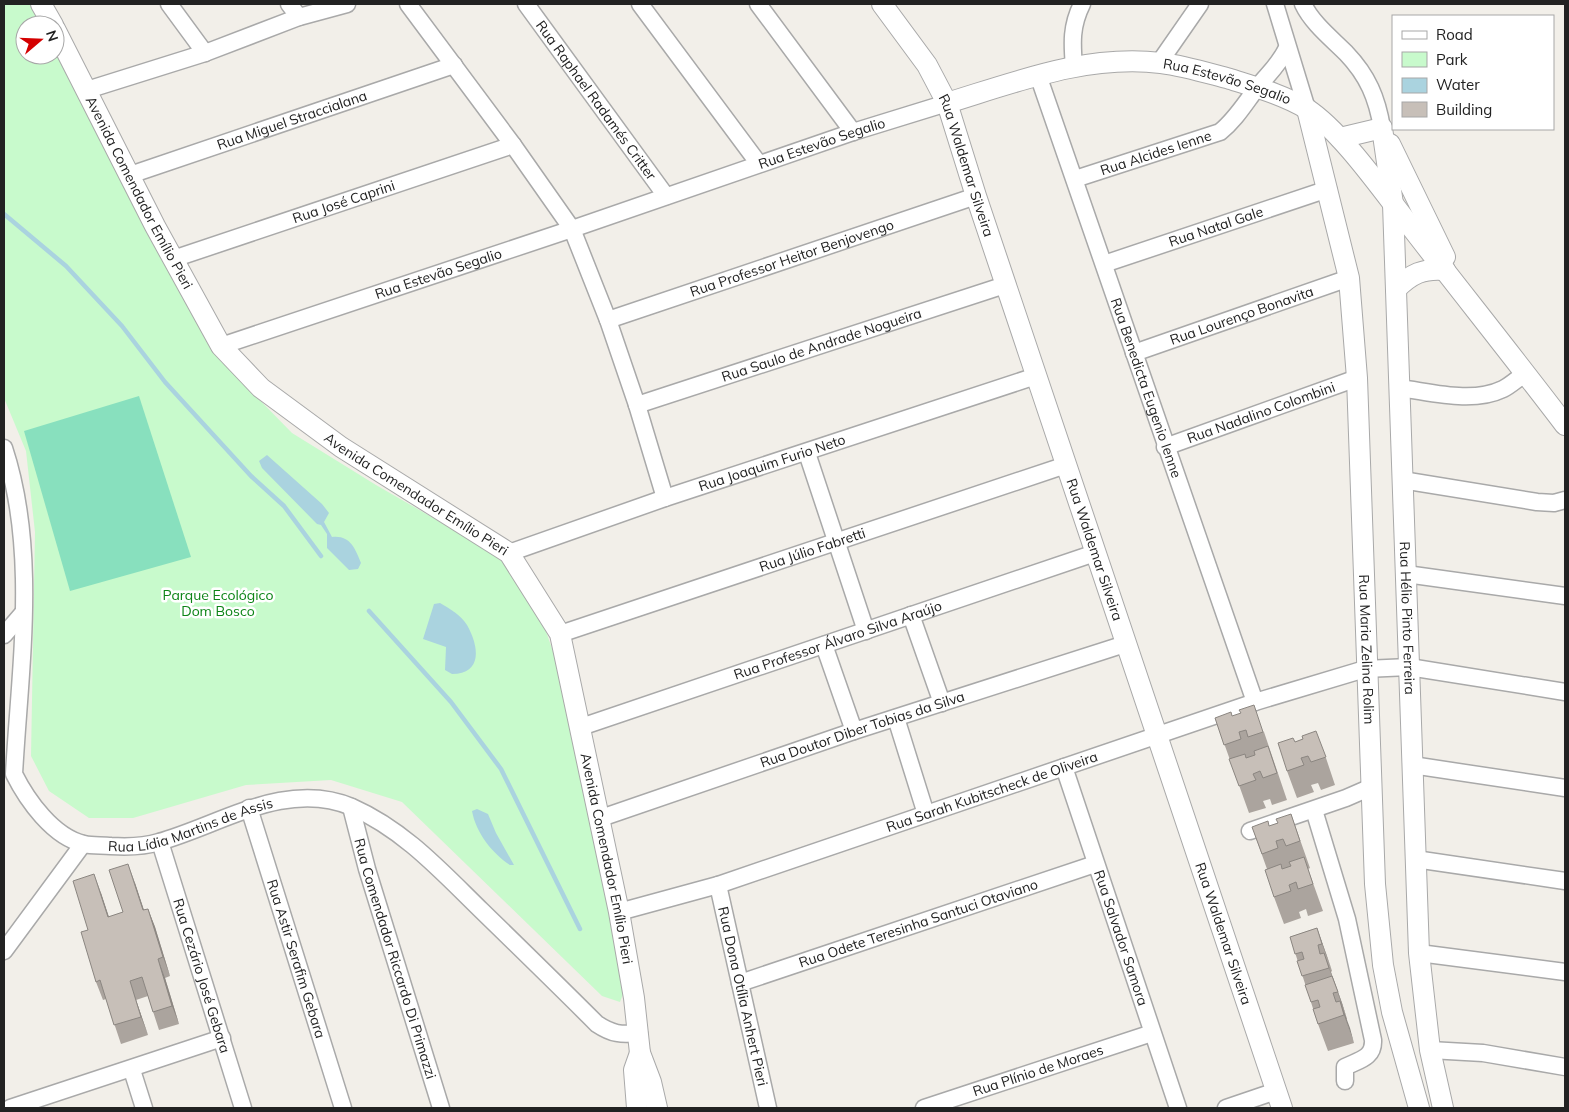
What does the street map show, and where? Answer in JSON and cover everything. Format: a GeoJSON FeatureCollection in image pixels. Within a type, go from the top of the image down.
{"type":"FeatureCollection","features":[{"type":"Feature","properties":{"kind":"street"},"geometry":{"type":"LineString","coordinates":[[169,4],[205,53]]}},
{"type":"Feature","properties":{"kind":"street"},"geometry":{"type":"LineString","coordinates":[[288,4],[299,17]]}},
{"type":"Feature","properties":{"kind":"street"},"geometry":{"type":"LineString","coordinates":[[87,90],[205,53],[299,17],[347,4]]}},
{"type":"Feature","properties":{"kind":"street"},"geometry":{"type":"LineString","coordinates":[[408,4],[513,144],[572,229],[608,320],[637,405],[665,498]]}},
{"type":"Feature","properties":{"kind":"street","name":"Rua Raphael Radamés Critter"},"geometry":{"type":"LineString","coordinates":[[526,4],[666,196]]}},
{"type":"Feature","properties":{"kind":"street"},"geometry":{"type":"LineString","coordinates":[[640,4],[759,164]]}},
{"type":"Feature","properties":{"kind":"street"},"geometry":{"type":"LineString","coordinates":[[758,4],[854,132]]}},
{"type":"Feature","properties":{"kind":"street","name":"Rua Waldemar Silveira"},"geometry":{"type":"LineString","coordinates":[[882,4],[927,65],[946,103],[1005,285],[1279,1100]]}},
{"type":"Feature","properties":{"kind":"street"},"geometry":{"type":"LineString","coordinates":[[1074,67],[1071,37],[1074,21],[1082,4]]}},
{"type":"Feature","properties":{"kind":"street"},"geometry":{"type":"LineString","coordinates":[[1160,63],[1200,4]]}},
{"type":"Feature","properties":{"kind":"street"},"geometry":{"type":"LineString","coordinates":[[1274,4],[1307,109]]}},
{"type":"Feature","properties":{"kind":"street"},"geometry":{"type":"LineString","coordinates":[[1303,4],[1317,24],[1348,55],[1365,77],[1377,100],[1382,128],[1459,286],[1565,425]]}},
{"type":"Feature","properties":{"kind":"street","name":"Avenida Comendador Emílio Pieri"},"geometry":{"type":"LineString","coordinates":[[65,48],[173,259],[221,346],[261,388],[341,447],[510,553],[560,634],[601,818],[619,912],[639,1033],[640,1053]]}},
{"type":"Feature","properties":{"kind":"street","name":"Rua Alcides Ienne"},"geometry":{"type":"LineString","coordinates":[[1075,179],[1220,132],[1232,122],[1279,63],[1287,48]]}},
{"type":"Feature","properties":{"kind":"street","name":"Rua Estevão Segalio"},"geometry":{"type":"LineString","coordinates":[[221,346],[572,229],[854,132],[1038,74],[1074,67],[1112,63],[1160,63],[1192,68],[1258,87],[1307,109],[1340,138],[1459,286]]}},
{"type":"Feature","properties":{"kind":"street","name":"Rua Miguel Straccialana"},"geometry":{"type":"LineString","coordinates":[[130,175],[454,66]]}},
{"type":"Feature","properties":{"kind":"street","name":"Rua Benedicta Eugenio Ienne"},"geometry":{"type":"LineString","coordinates":[[1038,74],[1255,702]]}},
{"type":"Feature","properties":{"kind":"street","name":"Rua Maria Zelina Rolim"},"geometry":{"type":"LineString","coordinates":[[1307,109],[1349,278],[1357,378],[1365,670],[1375,884],[1383,965],[1392,1012],[1419,1108]]}},
{"type":"Feature","properties":{"kind":"street"},"geometry":{"type":"LineString","coordinates":[[1340,138],[1382,128]]}},
{"type":"Feature","properties":{"kind":"street","name":"Rua Hélio Pinto Ferreira"},"geometry":{"type":"LineString","coordinates":[[1382,128],[1393,204],[1419,954],[1430,1050],[1443,1108]]}},
{"type":"Feature","properties":{"kind":"street","name":"Rua Maria Zelina Rolim"},"geometry":{"type":"LineString","coordinates":[[1328,188],[1332,159],[1340,138]]}},
{"type":"Feature","properties":{"kind":"street","name":"Rua José Caprini"},"geometry":{"type":"LineString","coordinates":[[173,259],[513,144]]}},
{"type":"Feature","properties":{"kind":"street","name":"Rua Natal Gale"},"geometry":{"type":"LineString","coordinates":[[1104,264],[1328,188]]}},
{"type":"Feature","properties":{"kind":"street","name":"Rua Professor Heitor Benjovengo"},"geometry":{"type":"LineString","coordinates":[[608,320],[976,196]]}},
{"type":"Feature","properties":{"kind":"street"},"geometry":{"type":"LineString","coordinates":[[1396,290],[1416,272],[1433,269],[1445,270]]}},
{"type":"Feature","properties":{"kind":"street","name":"Rua Lourenço Bonavita"},"geometry":{"type":"LineString","coordinates":[[1134,353],[1349,278]]}},
{"type":"Feature","properties":{"kind":"street","name":"Rua Saulo de Andrade Nogueira"},"geometry":{"type":"LineString","coordinates":[[637,405],[1005,285]]}},
{"type":"Feature","properties":{"kind":"street"},"geometry":{"type":"LineString","coordinates":[[1399,388],[1466,396],[1479,395],[1503,388],[1526,373]]}},
{"type":"Feature","properties":{"kind":"street","name":"Rua Joaquim Furio Neto"},"geometry":{"type":"LineString","coordinates":[[510,553],[665,498],[807,453],[1036,376]]}},
{"type":"Feature","properties":{"kind":"street","name":"Rua Nadalino Colombini"},"geometry":{"type":"LineString","coordinates":[[1166,447],[1357,378]]}},
{"type":"Feature","properties":{"kind":"street"},"geometry":{"type":"LineString","coordinates":[[807,453],[866,631]]}},
{"type":"Feature","properties":{"kind":"street"},"geometry":{"type":"LineString","coordinates":[[4,788],[14,774],[23,613],[22,526],[16,488],[5,457]]}},
{"type":"Feature","properties":{"kind":"street","name":"Rua Júlio Fabretti"},"geometry":{"type":"LineString","coordinates":[[560,634],[1066,465]]}},
{"type":"Feature","properties":{"kind":"street"},"geometry":{"type":"LineString","coordinates":[[1402,480],[1537,502],[1554,503],[1565,500]]}},
{"type":"Feature","properties":{"kind":"street","name":"Rua Professor Álvaro Silva Araújo"},"geometry":{"type":"LineString","coordinates":[[581,727],[1095,553]]}},
{"type":"Feature","properties":{"kind":"street"},"geometry":{"type":"LineString","coordinates":[[1406,574],[1565,596]]}},
{"type":"Feature","properties":{"kind":"street"},"geometry":{"type":"LineString","coordinates":[[4,635],[23,613]]}},
{"type":"Feature","properties":{"kind":"street"},"geometry":{"type":"LineString","coordinates":[[912,615],[942,702]]}},
{"type":"Feature","properties":{"kind":"street"},"geometry":{"type":"LineString","coordinates":[[824,644],[854,731]]}},
{"type":"Feature","properties":{"kind":"street","name":"Rua Doutor Diber Tobias da Silva"},"geometry":{"type":"LineString","coordinates":[[601,818],[854,731],[1125,644]]}},
{"type":"Feature","properties":{"kind":"street","name":"Rua Sarah Kubitscheck de Oliveira"},"geometry":{"type":"LineString","coordinates":[[619,912],[718,885],[1255,702],[1365,670],[1409,667],[1565,692]]}},
{"type":"Feature","properties":{"kind":"street"},"geometry":{"type":"LineString","coordinates":[[896,718],[926,814]]}},
{"type":"Feature","properties":{"kind":"street"},"geometry":{"type":"LineString","coordinates":[[1412,765],[1565,788]]}},
{"type":"Feature","properties":{"kind":"street","name":"Rua Salvador Samora"},"geometry":{"type":"LineString","coordinates":[[1064,767],[1178,1108]]}},
{"type":"Feature","properties":{"kind":"street","name":"Rua Lídia Martins de Assis"},"geometry":{"type":"LineString","coordinates":[[14,774],[23,792],[39,813],[59,831],[83,844],[124,847],[160,842],[249,808],[291,800],[321,800],[351,807],[412,843],[597,1024],[610,1033],[623,1035],[639,1033]]}},
{"type":"Feature","properties":{"kind":"street"},"geometry":{"type":"LineString","coordinates":[[1250,831],[1314,810],[1370,788]]}},
{"type":"Feature","properties":{"kind":"street","name":"Rua Comendador Riccardo Di Primazzi"},"geometry":{"type":"LineString","coordinates":[[351,807],[367,869],[440,1108]]}},
{"type":"Feature","properties":{"kind":"street","name":"Rua Astir Serafim Gebara"},"geometry":{"type":"LineString","coordinates":[[249,808],[343,1108]]}},
{"type":"Feature","properties":{"kind":"street"},"geometry":{"type":"LineString","coordinates":[[1314,810],[1347,919],[1373,1040],[1372,1052],[1369,1056],[1345,1067],[1345,1081]]}},
{"type":"Feature","properties":{"kind":"street","name":"Rua Cezário José Gebara"},"geometry":{"type":"LineString","coordinates":[[160,842],[243,1108]]}},
{"type":"Feature","properties":{"kind":"street"},"geometry":{"type":"LineString","coordinates":[[4,951],[83,844]]}},
{"type":"Feature","properties":{"kind":"street"},"geometry":{"type":"LineString","coordinates":[[1415,859],[1565,881]]}},
{"type":"Feature","properties":{"kind":"street","name":"Rua Odete Teresinha Santuci Otaviano"},"geometry":{"type":"LineString","coordinates":[[740,983],[1095,864]]}},
{"type":"Feature","properties":{"kind":"street","name":"Rua Dona Otília Anhert Pieri"},"geometry":{"type":"LineString","coordinates":[[718,885],[768,1108]]}},
{"type":"Feature","properties":{"kind":"street"},"geometry":{"type":"LineString","coordinates":[[1419,954],[1565,972]]}},
{"type":"Feature","properties":{"kind":"street","name":"Rua Plínio de Moraes"},"geometry":{"type":"LineString","coordinates":[[924,1108],[1152,1033]]}},
{"type":"Feature","properties":{"kind":"street"},"geometry":{"type":"LineString","coordinates":[[10,1108],[132,1070],[222,1038]]}},
{"type":"Feature","properties":{"kind":"street"},"geometry":{"type":"LineString","coordinates":[[1430,1050],[1483,1053],[1565,1067]]}},
{"type":"Feature","properties":{"kind":"street"},"geometry":{"type":"LineString","coordinates":[[635,1108],[634,1070],[640,1053]]}},
{"type":"Feature","properties":{"kind":"street"},"geometry":{"type":"LineString","coordinates":[[640,1053],[651,1082],[657,1108]]}},
{"type":"Feature","properties":{"kind":"street"},"geometry":{"type":"LineString","coordinates":[[132,1070],[144,1108]]}},
{"type":"Feature","properties":{"kind":"street"},"geometry":{"type":"LineString","coordinates":[[1226,1108],[1279,1100]]}},
{"type":"Feature","properties":{"kind":"green space","name":"Parque Ecológico Dom Bosco"},"geometry":{"type":"Polygon","coordinates":[[[4,4],[39,4],[45,15],[15,15],[15,65],[65,65],[65,53],[248,388],[292,433],[376,485],[501,557],[539,611],[559,669],[625,989],[620,1002],[602,996],[402,802],[331,780],[246,785],[133,818],[89,818],[49,791],[31,756],[35,532],[26,451],[4,398],[4,4]]]}},
{"type":"Feature","properties":{"kind":"green space"},"geometry":{"type":"Polygon","coordinates":[[[139,396],[191,557],[70,591],[24,431],[139,396]]]}},
{"type":"Feature","properties":{"kind":"water"},"geometry":{"type":"Polygon","coordinates":[[[267,455],[322,504],[329,513],[324,522],[332,537],[348,540],[361,563],[358,569],[349,570],[327,548],[327,534],[321,525],[317,524],[262,468],[259,461],[267,455]]]}},
{"type":"Feature","properties":{"kind":"water"},"geometry":{"type":"Polygon","coordinates":[[[440,603],[465,621],[474,642],[476,657],[474,664],[462,673],[452,674],[445,670],[446,647],[423,639],[434,604],[440,603]]]}},
{"type":"Feature","properties":{"kind":"water"},"geometry":{"type":"Polygon","coordinates":[[[477,809],[488,814],[496,833],[514,865],[510,865],[503,860],[481,835],[472,811],[477,809]]]}},
{"type":"Feature","properties":{"kind":"building"},"geometry":{"type":"Polygon","coordinates":[[[1254,705],[1263,732],[1248,737],[1246,730],[1239,732],[1241,739],[1224,745],[1215,718],[1231,712],[1232,716],[1241,713],[1239,710],[1254,705]]]}},
{"type":"Feature","properties":{"kind":"building"},"geometry":{"type":"Polygon","coordinates":[[[1316,731],[1326,757],[1311,762],[1308,756],[1301,758],[1304,765],[1287,771],[1278,743],[1293,738],[1295,742],[1303,739],[1302,736],[1316,731]]]}},
{"type":"Feature","properties":{"kind":"building"},"geometry":{"type":"Polygon","coordinates":[[[1268,746],[1277,773],[1263,778],[1260,771],[1253,774],[1256,780],[1239,786],[1229,759],[1245,754],[1246,758],[1255,755],[1254,751],[1268,746]]]}},
{"type":"Feature","properties":{"kind":"building"},"geometry":{"type":"Polygon","coordinates":[[[1291,814],[1300,841],[1286,846],[1283,839],[1276,841],[1278,848],[1262,854],[1252,827],[1268,821],[1269,826],[1278,823],[1276,819],[1291,814]]]}},
{"type":"Feature","properties":{"kind":"building"},"geometry":{"type":"Polygon","coordinates":[[[1304,857],[1313,884],[1298,889],[1296,882],[1289,885],[1291,891],[1274,897],[1265,870],[1281,864],[1282,869],[1291,866],[1289,862],[1304,857]]]}},
{"type":"Feature","properties":{"kind":"building"},"geometry":{"type":"Polygon","coordinates":[[[128,864],[143,910],[148,909],[163,957],[158,959],[172,1006],[153,1012],[142,977],[130,981],[141,1017],[114,1025],[100,980],[96,982],[81,932],[88,930],[73,881],[94,874],[108,917],[123,912],[109,870],[128,864]]]}},
{"type":"Feature","properties":{"kind":"building"},"geometry":{"type":"Polygon","coordinates":[[[1317,928],[1322,944],[1318,945],[1320,954],[1324,953],[1329,968],[1302,976],[1297,961],[1304,959],[1302,952],[1295,954],[1290,937],[1317,928]]]}},
{"type":"Feature","properties":{"kind":"building"},"geometry":{"type":"Polygon","coordinates":[[[1332,976],[1338,992],[1333,993],[1336,1002],[1340,1001],[1344,1015],[1318,1024],[1313,1009],[1320,1007],[1318,1000],[1311,1002],[1305,985],[1332,976]]]}},
{"type":"Feature","properties":{"kind":"waterway"},"geometry":{"type":"LineString","coordinates":[[4,214],[66,266],[122,326],[165,382],[251,476],[284,506],[321,556]]}},
{"type":"Feature","properties":{"kind":"waterway"},"geometry":{"type":"LineString","coordinates":[[369,611],[451,702],[501,769],[580,929]]}}]}
